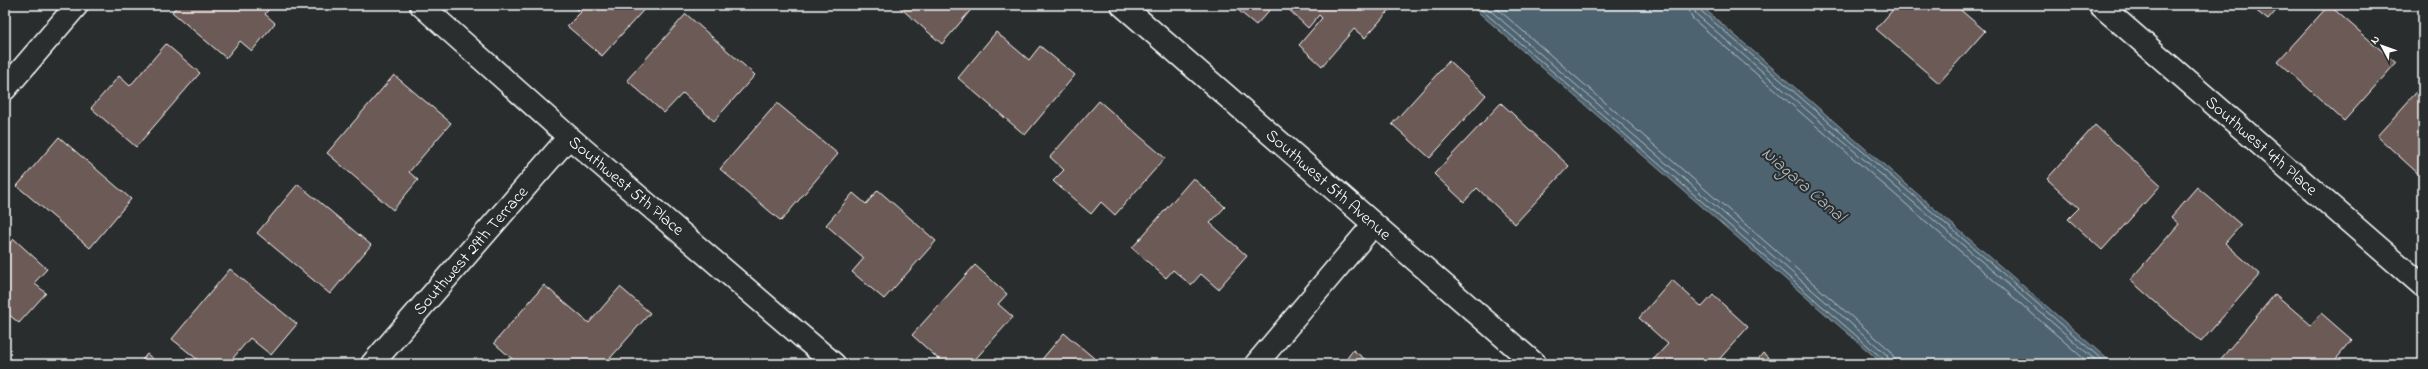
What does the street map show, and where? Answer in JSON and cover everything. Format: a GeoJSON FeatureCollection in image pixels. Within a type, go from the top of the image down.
{"type":"FeatureCollection","features":[{"type":"Feature","properties":{"kind":"street"},"geometry":{"type":"LineString","coordinates":[[5,89],[77,5]]}},
{"type":"Feature","properties":{"kind":"street","name":"Southwest 5th Place"},"geometry":{"type":"LineString","coordinates":[[421,5],[569,137],[834,364]]}},
{"type":"Feature","properties":{"kind":"street","name":"Southwest 5th Avenue"},"geometry":{"type":"LineString","coordinates":[[1122,5],[1535,364]]}},
{"type":"Feature","properties":{"kind":"street","name":"Southwest 4th Place"},"geometry":{"type":"LineString","coordinates":[[2100,5],[2423,286]]}},
{"type":"Feature","properties":{"kind":"street","name":"Southwest 29th Terrace"},"geometry":{"type":"LineString","coordinates":[[372,364],[569,137]]}},
{"type":"Feature","properties":{"kind":"street"},"geometry":{"type":"LineString","coordinates":[[1256,364],[1374,224]]}},
{"type":"Feature","properties":{"kind":"water","name":"Niagara Canal"},"geometry":{"type":"Polygon","coordinates":[[[1470,5],[1700,5],[2113,364],[1883,364],[1470,5]]]}},
{"type":"Feature","properties":{"kind":"building"},"geometry":{"type":"Polygon","coordinates":[[[178,5],[272,5],[265,14],[275,23],[252,51],[240,41],[226,58],[172,12],[178,5]]]}},
{"type":"Feature","properties":{"kind":"building"},"geometry":{"type":"Polygon","coordinates":[[[573,5],[648,5],[602,56],[567,26],[581,12],[573,5]]]}},
{"type":"Feature","properties":{"kind":"building"},"geometry":{"type":"Polygon","coordinates":[[[897,5],[975,5],[942,44],[897,5]]]}},
{"type":"Feature","properties":{"kind":"building"},"geometry":{"type":"Polygon","coordinates":[[[1232,5],[1274,5],[1256,25],[1232,5]]]}},
{"type":"Feature","properties":{"kind":"building"},"geometry":{"type":"Polygon","coordinates":[[[1284,5],[1394,5],[1365,38],[1354,29],[1322,66],[1299,45],[1322,18],[1319,15],[1308,28],[1284,5]]]}},
{"type":"Feature","properties":{"kind":"building"},"geometry":{"type":"Polygon","coordinates":[[[1897,5],[1957,5],[1956,6],[1985,31],[1939,83],[1876,29],[1897,5]]]}},
{"type":"Feature","properties":{"kind":"building"},"geometry":{"type":"Polygon","coordinates":[[[2249,5],[2281,5],[2268,20],[2249,5]]]}},
{"type":"Feature","properties":{"kind":"building"},"geometry":{"type":"Polygon","coordinates":[[[2329,5],[2396,63],[2344,121],[2278,61],[2329,5]]]}},
{"type":"Feature","properties":{"kind":"building"},"geometry":{"type":"Polygon","coordinates":[[[686,14],[755,75],[714,121],[683,93],[664,113],[627,80],[686,14]]]}},
{"type":"Feature","properties":{"kind":"building"},"geometry":{"type":"Polygon","coordinates":[[[996,32],[1029,60],[1040,46],[1075,75],[1025,135],[958,78],[996,32]]]}},
{"type":"Feature","properties":{"kind":"building"},"geometry":{"type":"Polygon","coordinates":[[[166,44],[200,73],[136,147],[91,108],[119,76],[130,86],[166,44]]]}},
{"type":"Feature","properties":{"kind":"building"},"geometry":{"type":"Polygon","coordinates":[[[1449,61],[1486,95],[1430,158],[1392,124],[1449,61]]]}},
{"type":"Feature","properties":{"kind":"building"},"geometry":{"type":"Polygon","coordinates":[[[394,75],[451,123],[409,172],[418,180],[393,210],[327,153],[394,75]]]}},
{"type":"Feature","properties":{"kind":"building"},"geometry":{"type":"Polygon","coordinates":[[[2423,85],[2423,178],[2377,136],[2423,85]]]}},
{"type":"Feature","properties":{"kind":"building"},"geometry":{"type":"Polygon","coordinates":[[[1099,101],[1165,158],[1115,215],[1101,202],[1091,214],[1053,181],[1064,170],[1050,157],[1099,101]]]}},
{"type":"Feature","properties":{"kind":"building"},"geometry":{"type":"Polygon","coordinates":[[[777,103],[838,154],[781,221],[720,169],[777,103]]]}},
{"type":"Feature","properties":{"kind":"building"},"geometry":{"type":"Polygon","coordinates":[[[1501,103],[1569,166],[1515,224],[1477,188],[1464,202],[1434,174],[1501,103]]]}},
{"type":"Feature","properties":{"kind":"building"},"geometry":{"type":"Polygon","coordinates":[[[2095,125],[2161,185],[2102,250],[2068,219],[2079,208],[2047,179],[2095,125]]]}},
{"type":"Feature","properties":{"kind":"building"},"geometry":{"type":"Polygon","coordinates":[[[59,137],[131,199],[90,248],[17,186],[59,137]]]}},
{"type":"Feature","properties":{"kind":"building"},"geometry":{"type":"Polygon","coordinates":[[[1193,178],[1225,207],[1210,223],[1247,256],[1218,289],[1201,274],[1191,285],[1173,270],[1166,278],[1132,248],[1193,178]]]}},
{"type":"Feature","properties":{"kind":"building"},"geometry":{"type":"Polygon","coordinates":[[[298,184],[371,245],[330,294],[257,233],[298,184]]]}},
{"type":"Feature","properties":{"kind":"building"},"geometry":{"type":"Polygon","coordinates":[[[2197,187],[2241,225],[2225,243],[2260,274],[2201,342],[2130,280],[2179,224],[2171,217],[2197,187]]]}},
{"type":"Feature","properties":{"kind":"building"},"geometry":{"type":"Polygon","coordinates":[[[878,190],[936,241],[884,299],[852,272],[864,258],[826,225],[853,193],[866,204],[878,190]]]}},
{"type":"Feature","properties":{"kind":"building"},"geometry":{"type":"Polygon","coordinates":[[[14,239],[47,269],[34,283],[46,293],[19,323],[8,314],[5,318],[5,249],[14,239]]]}},
{"type":"Feature","properties":{"kind":"building"},"geometry":{"type":"Polygon","coordinates":[[[975,265],[1007,294],[998,304],[1013,317],[971,364],[944,364],[912,335],[975,265]]]}},
{"type":"Feature","properties":{"kind":"building"},"geometry":{"type":"Polygon","coordinates":[[[230,269],[297,324],[271,355],[250,338],[228,364],[203,364],[172,339],[230,269]]]}},
{"type":"Feature","properties":{"kind":"building"},"geometry":{"type":"Polygon","coordinates":[[[1672,280],[1702,307],[1713,295],[1748,327],[1715,364],[1650,363],[1668,344],[1639,318],[1672,280]]]}},
{"type":"Feature","properties":{"kind":"building"},"geometry":{"type":"Polygon","coordinates":[[[544,285],[589,323],[620,287],[650,313],[605,364],[518,364],[494,343],[544,285]]]}},
{"type":"Feature","properties":{"kind":"building"},"geometry":{"type":"Polygon","coordinates":[[[2275,294],[2311,325],[2321,313],[2352,340],[2332,364],[2225,364],[2220,360],[2275,294]]]}},
{"type":"Feature","properties":{"kind":"building"},"geometry":{"type":"Polygon","coordinates":[[[1064,333],[1101,364],[1038,364],[1064,333]]]}},
{"type":"Feature","properties":{"kind":"building"},"geometry":{"type":"Polygon","coordinates":[[[1353,350],[1371,364],[1343,364],[1353,350]]]}},
{"type":"Feature","properties":{"kind":"building"},"geometry":{"type":"Polygon","coordinates":[[[1763,353],[1776,364],[1754,364],[1763,353]]]}},
{"type":"Feature","properties":{"kind":"building"},"geometry":{"type":"Polygon","coordinates":[[[147,354],[159,364],[139,364],[147,354]]]}}]}
